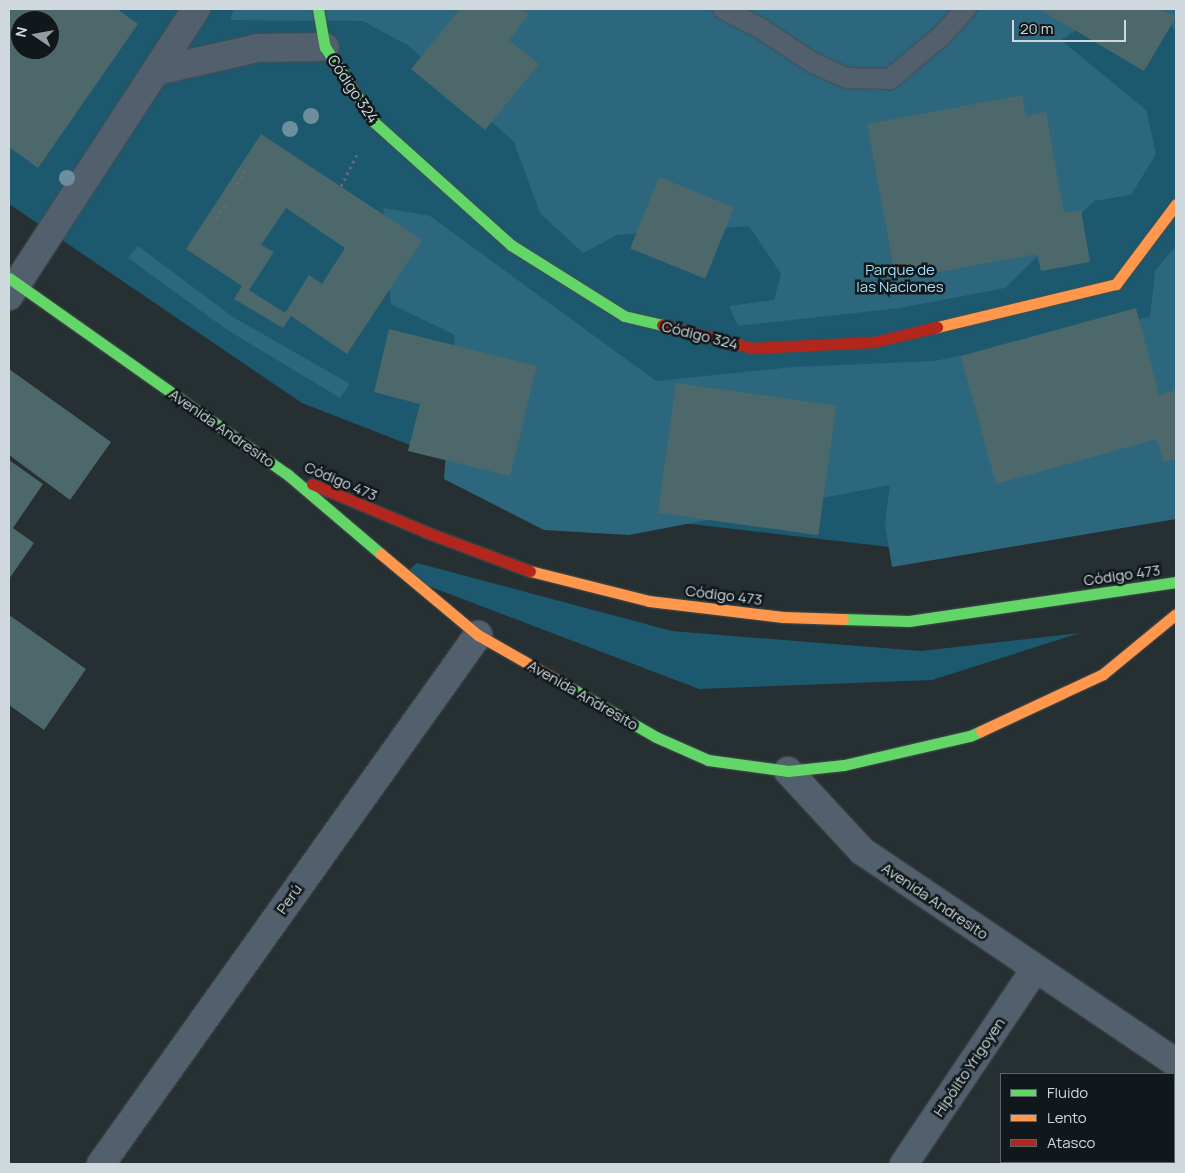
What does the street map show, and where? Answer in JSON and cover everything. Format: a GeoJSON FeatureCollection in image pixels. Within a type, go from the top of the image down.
{"type":"FeatureCollection","features":[{"type":"Feature","properties":{"kind":"street"},"geometry":{"type":"LineString","coordinates":[[11,286],[196,9]]}},
{"type":"Feature","properties":{"kind":"street","name":"Código 324"},"geometry":{"type":"LineString","coordinates":[[318,9],[325,48],[374,122],[511,245],[624,316],[752,348],[874,342],[1116,284],[1176,204]]}},
{"type":"Feature","properties":{"kind":"street"},"geometry":{"type":"LineString","coordinates":[[156,71],[258,48],[325,48]]}},
{"type":"Feature","properties":{"kind":"street","name":"Avenida Andresito"},"geometry":{"type":"LineString","coordinates":[[11,286],[287,474],[478,634],[656,737],[708,760],[788,771],[862,851],[1176,1063]]}},
{"type":"Feature","properties":{"kind":"street","name":"Código 473"},"geometry":{"type":"LineString","coordinates":[[287,474],[426,532],[531,571],[649,601],[764,615],[909,621],[1176,582]]}},
{"type":"Feature","properties":{"kind":"street"},"geometry":{"type":"LineString","coordinates":[[788,771],[844,764],[970,736],[1103,674],[1176,614]]}},
{"type":"Feature","properties":{"kind":"street","name":"Perú"},"geometry":{"type":"LineString","coordinates":[[101,1164],[478,634]]}},
{"type":"Feature","properties":{"kind":"street","name":"Hipólito Yrigoyen"},"geometry":{"type":"LineString","coordinates":[[904,1164],[1035,969]]}},
{"type":"Feature","properties":{"kind":"lane"},"geometry":{"type":"LineString","coordinates":[[723,9],[760,28],[813,63],[847,78],[890,79],[941,36],[966,9]]}},
{"type":"Feature","properties":{"kind":"path"},"geometry":{"type":"LineString","coordinates":[[237,184],[246,170]]}},
{"type":"Feature","properties":{"kind":"path"},"geometry":{"type":"LineString","coordinates":[[216,218],[226,203]]}},
{"type":"Feature","properties":{"kind":"green space","name":"Parque de las Naciones"},"geometry":{"type":"Polygon","coordinates":[[[9,9],[1176,9],[1176,505],[924,551],[579,511],[302,403],[9,204],[9,9]]]}},
{"type":"Feature","properties":{"kind":"green space"},"geometry":{"type":"Polygon","coordinates":[[[234,9],[1108,9],[1061,40],[1146,110],[1156,154],[1131,195],[1094,201],[1005,288],[900,308],[738,326],[729,306],[774,300],[781,274],[749,226],[617,235],[583,253],[540,213],[514,142],[409,46],[363,21],[230,20],[234,9]]]}},
{"type":"Feature","properties":{"kind":"green space"},"geometry":{"type":"Polygon","coordinates":[[[1156,9],[1176,9],[1176,31],[1156,9]]]}},
{"type":"Feature","properties":{"kind":"green space"},"geometry":{"type":"Polygon","coordinates":[[[383,208],[430,216],[656,381],[794,367],[934,361],[1150,317],[1155,271],[1176,246],[1176,519],[892,567],[885,524],[890,485],[629,535],[544,530],[444,479],[455,335],[391,304],[383,208]]]}},
{"type":"Feature","properties":{"kind":"green space"},"geometry":{"type":"Polygon","coordinates":[[[138,246],[233,317],[350,384],[340,398],[226,329],[128,258],[138,246]]]}},
{"type":"Feature","properties":{"kind":"green space"},"geometry":{"type":"Polygon","coordinates":[[[417,563],[672,631],[921,651],[1080,633],[932,680],[699,689],[402,576],[417,563]]]}},
{"type":"Feature","properties":{"kind":"building"},"geometry":{"type":"Polygon","coordinates":[[[9,9],[117,9],[138,24],[38,168],[9,147],[9,9]]]}},
{"type":"Feature","properties":{"kind":"building"},"geometry":{"type":"Polygon","coordinates":[[[460,9],[522,9],[529,14],[509,40],[539,64],[485,130],[411,69],[460,9]]]}},
{"type":"Feature","properties":{"kind":"building"},"geometry":{"type":"Polygon","coordinates":[[[1039,9],[1161,9],[1176,17],[1144,71],[1039,9]]]}},
{"type":"Feature","properties":{"kind":"building"},"geometry":{"type":"Polygon","coordinates":[[[1022,95],[1026,116],[1046,112],[1064,213],[1081,210],[1090,262],[1041,271],[1037,254],[896,280],[867,124],[1022,95]]]}},
{"type":"Feature","properties":{"kind":"building"},"geometry":{"type":"Polygon","coordinates":[[[261,134],[422,240],[347,354],[291,316],[283,328],[234,299],[242,286],[186,249],[261,134]],[[286,208],[261,245],[274,252],[249,290],[285,313],[309,275],[322,284],[345,248],[286,208]]]}},
{"type":"Feature","properties":{"kind":"building"},"geometry":{"type":"Polygon","coordinates":[[[659,177],[734,207],[705,279],[630,248],[659,177]]]}},
{"type":"Feature","properties":{"kind":"building"},"geometry":{"type":"Polygon","coordinates":[[[1136,308],[1159,395],[1176,390],[1176,459],[1163,462],[1157,439],[996,484],[961,356],[1136,308]]]}},
{"type":"Feature","properties":{"kind":"building"},"geometry":{"type":"Polygon","coordinates":[[[389,329],[537,366],[510,476],[408,451],[420,404],[374,392],[389,329]]]}},
{"type":"Feature","properties":{"kind":"building"},"geometry":{"type":"Polygon","coordinates":[[[9,369],[111,442],[70,500],[9,455],[9,369]]]}},
{"type":"Feature","properties":{"kind":"building"},"geometry":{"type":"Polygon","coordinates":[[[676,383],[836,406],[818,535],[658,513],[676,383]]]}},
{"type":"Feature","properties":{"kind":"building"},"geometry":{"type":"Polygon","coordinates":[[[9,460],[43,484],[13,528],[34,543],[9,579],[9,460]]]}},
{"type":"Feature","properties":{"kind":"building"},"geometry":{"type":"Polygon","coordinates":[[[9,615],[86,669],[44,730],[9,705],[9,615]]]}},
{"type":"Feature","properties":{"kind":"traffic: fast"},"geometry":{"type":"LineString","coordinates":[[318,9],[325,47],[374,122],[511,245],[624,316],[662,325]]}},
{"type":"Feature","properties":{"kind":"traffic: fast"},"geometry":{"type":"LineString","coordinates":[[9,278],[287,474],[381,554]]}},
{"type":"Feature","properties":{"kind":"traffic: fast"},"geometry":{"type":"LineString","coordinates":[[843,619],[909,621],[1176,582]]}},
{"type":"Feature","properties":{"kind":"traffic: fast"},"geometry":{"type":"LineString","coordinates":[[562,683],[656,737],[708,760],[788,771],[844,765],[970,736],[981,731]]}},
{"type":"Feature","properties":{"kind":"traffic: slow"},"geometry":{"type":"LineString","coordinates":[[937,327],[1116,284],[1176,204]]}},
{"type":"Feature","properties":{"kind":"traffic: slow"},"geometry":{"type":"LineString","coordinates":[[381,554],[478,635],[562,683]]}},
{"type":"Feature","properties":{"kind":"traffic: slow"},"geometry":{"type":"LineString","coordinates":[[530,571],[649,601],[783,617],[843,619]]}},
{"type":"Feature","properties":{"kind":"traffic: slow"},"geometry":{"type":"LineString","coordinates":[[981,731],[1103,674],[1176,614]]}},
{"type":"Feature","properties":{"kind":"traffic: jam"},"geometry":{"type":"LineString","coordinates":[[662,325],[752,348],[874,342],[937,327]]}},
{"type":"Feature","properties":{"kind":"traffic: jam"},"geometry":{"type":"LineString","coordinates":[[312,484],[426,532],[530,571]]}}]}
